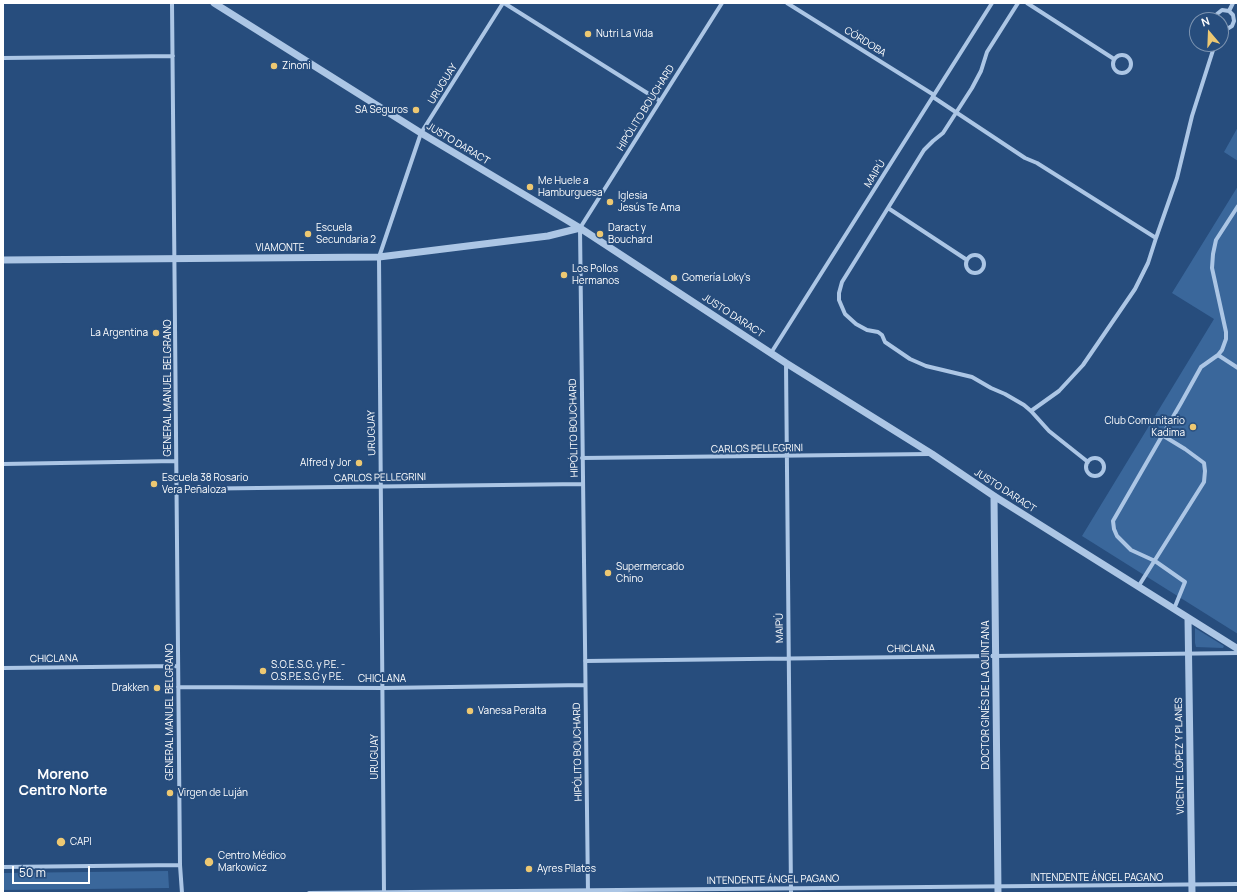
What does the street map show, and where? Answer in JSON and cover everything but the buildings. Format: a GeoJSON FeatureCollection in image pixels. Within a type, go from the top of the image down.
{"type":"FeatureCollection","features":[{"type":"Feature","properties":{"kind":"street","name":"GENERAL MANUEL BELGRANO"},"geometry":{"type":"LineString","coordinates":[[172,3],[178,687],[180,865],[182,893]]}},
{"type":"Feature","properties":{"kind":"street","name":"JUSTO DARACT"},"geometry":{"type":"LineString","coordinates":[[214,3],[421,133],[580,228],[786,363],[1238,649]]}},
{"type":"Feature","properties":{"kind":"street"},"geometry":{"type":"LineString","coordinates":[[504,3],[660,100]]}},
{"type":"Feature","properties":{"kind":"street","name":"URUGUAY"},"geometry":{"type":"LineString","coordinates":[[384,893],[379,257],[421,133],[504,3]]}},
{"type":"Feature","properties":{"kind":"street","name":"HIPÓLITO BOUCHARD"},"geometry":{"type":"LineString","coordinates":[[588,892],[580,228],[722,3]]}},
{"type":"Feature","properties":{"kind":"street","name":"CÓRDOBA"},"geometry":{"type":"LineString","coordinates":[[787,3],[933,96],[1025,158],[1037,163],[1156,238]]}},
{"type":"Feature","properties":{"kind":"street","name":"MAIPÚ"},"geometry":{"type":"LineString","coordinates":[[771,353],[992,3]]}},
{"type":"Feature","properties":{"kind":"street"},"geometry":{"type":"LineString","coordinates":[[1018,3],[986,52],[978,76],[972,88],[943,133],[924,150],[842,282],[839,300],[845,314],[856,324],[867,330],[878,332],[882,335],[885,342],[910,359],[926,366],[972,377],[1005,394],[1031,411],[1049,431],[1088,462]]}},
{"type":"Feature","properties":{"kind":"street"},"geometry":{"type":"LineString","coordinates":[[1026,3],[1114,59]]}},
{"type":"Feature","properties":{"kind":"street"},"geometry":{"type":"LineString","coordinates":[[1229,11],[1233,3]]}},
{"type":"Feature","properties":{"kind":"street"},"geometry":{"type":"LineString","coordinates":[[1219,12],[1226,10],[1229,11],[1234,17],[1234,23],[1229,28]]}},
{"type":"Feature","properties":{"kind":"street"},"geometry":{"type":"LineString","coordinates":[[1031,411],[1060,391],[1083,365],[1135,289],[1148,263],[1177,178],[1192,116],[1212,52]]}},
{"type":"Feature","properties":{"kind":"street"},"geometry":{"type":"LineString","coordinates":[[1122,55],[1128,57],[1131,62],[1130,69],[1125,72],[1117,72],[1113,67],[1114,59],[1122,55]]}},
{"type":"Feature","properties":{"kind":"street"},"geometry":{"type":"LineString","coordinates":[[3,58],[173,56]]}},
{"type":"Feature","properties":{"kind":"street"},"geometry":{"type":"LineString","coordinates":[[1174,609],[1185,582],[1155,560],[1131,550],[1117,536],[1114,529],[1113,520],[1201,367],[1218,355],[1222,350],[1226,339],[1226,332],[1212,268],[1212,254],[1216,240],[1238,206]]}},
{"type":"Feature","properties":{"kind":"street"},"geometry":{"type":"LineString","coordinates":[[888,208],[967,260]]}},
{"type":"Feature","properties":{"kind":"street","name":"VIAMONTE"},"geometry":{"type":"LineString","coordinates":[[3,260],[379,257],[548,236],[580,228]]}},
{"type":"Feature","properties":{"kind":"street"},"geometry":{"type":"LineString","coordinates":[[978,255],[984,262],[983,268],[979,272],[971,272],[967,268],[967,260],[972,256],[978,255]]}},
{"type":"Feature","properties":{"kind":"street"},"geometry":{"type":"LineString","coordinates":[[1218,355],[1238,368]]}},
{"type":"Feature","properties":{"kind":"street","name":"MAIPÚ"},"geometry":{"type":"LineString","coordinates":[[786,363],[791,890]]}},
{"type":"Feature","properties":{"kind":"street"},"geometry":{"type":"LineString","coordinates":[[1138,587],[1204,482],[1206,471],[1204,463],[1162,435]]}},
{"type":"Feature","properties":{"kind":"street","name":"CARLOS PELLEGRINI"},"geometry":{"type":"LineString","coordinates":[[582,458],[932,454]]}},
{"type":"Feature","properties":{"kind":"street"},"geometry":{"type":"LineString","coordinates":[[1092,459],[1101,460],[1105,467],[1103,473],[1094,477],[1089,474],[1086,468],[1088,462],[1092,459]]}},
{"type":"Feature","properties":{"kind":"street"},"geometry":{"type":"LineString","coordinates":[[3,464],[176,461]]}},
{"type":"Feature","properties":{"kind":"street","name":"CARLOS PELLEGRINI"},"geometry":{"type":"LineString","coordinates":[[177,489],[583,484]]}},
{"type":"Feature","properties":{"kind":"street","name":"DOCTOR GINÉS DE LA QUINTANA"},"geometry":{"type":"LineString","coordinates":[[994,496],[998,890]]}},
{"type":"Feature","properties":{"kind":"street","name":"VICENTE LÓPEZ Y PLANES"},"geometry":{"type":"LineString","coordinates":[[1188,618],[1192,893]]}},
{"type":"Feature","properties":{"kind":"street","name":"CHICLANA"},"geometry":{"type":"LineString","coordinates":[[585,660],[1238,653]]}},
{"type":"Feature","properties":{"kind":"street","name":"CHICLANA"},"geometry":{"type":"LineString","coordinates":[[3,668],[178,666]]}},
{"type":"Feature","properties":{"kind":"street","name":"CHICLANA"},"geometry":{"type":"LineString","coordinates":[[178,687],[383,688],[585,685]]}},
{"type":"Feature","properties":{"kind":"street"},"geometry":{"type":"LineString","coordinates":[[3,867],[180,865]]}},
{"type":"Feature","properties":{"kind":"street","name":"INTENDENTE ÁNGEL PAGANO"},"geometry":{"type":"LineString","coordinates":[[308,893],[998,890],[1238,884]]}},
{"type":"Feature","properties":{"kind":"shaded area"},"geometry":{"type":"Polygon","coordinates":[[[1238,127],[1238,161],[1224,152],[1238,127]]]}},
{"type":"Feature","properties":{"kind":"shaded area","name":"Club Comunitario Kadima"},"geometry":{"type":"Polygon","coordinates":[[[1238,186],[1238,634],[1082,536],[1214,319],[1172,293],[1238,186]]]}},
{"type":"Feature","properties":{"kind":"shaded area"},"geometry":{"type":"Polygon","coordinates":[[[1195,628],[1224,646],[1223,648],[1196,647],[1195,628]]]}},
{"type":"Feature","properties":{"kind":"shaded area"},"geometry":{"type":"Polygon","coordinates":[[[168,871],[169,888],[3,890],[3,873],[168,871]]]}},
{"type":"Feature","properties":{"kind":"place","name":"Nutri La Vida"},"geometry":{"type":"Point","coordinates":[588,34]}},
{"type":"Feature","properties":{"kind":"place","name":"Zinoni"},"geometry":{"type":"Point","coordinates":[274,66]}},
{"type":"Feature","properties":{"kind":"place","name":"SA Seguros"},"geometry":{"type":"Point","coordinates":[416,110]}},
{"type":"Feature","properties":{"kind":"place","name":"Me Huele a Hamburguesa"},"geometry":{"type":"Point","coordinates":[530,187]}},
{"type":"Feature","properties":{"kind":"place","name":"Iglesia Jesús Te Ama"},"geometry":{"type":"Point","coordinates":[610,202]}},
{"type":"Feature","properties":{"kind":"place","name":"Escuela Secundaria 2"},"geometry":{"type":"Point","coordinates":[308,234]}},
{"type":"Feature","properties":{"kind":"place","name":"Daract y Bouchard"},"geometry":{"type":"Point","coordinates":[600,234]}},
{"type":"Feature","properties":{"kind":"place","name":"Los Pollos Hermanos"},"geometry":{"type":"Point","coordinates":[564,275]}},
{"type":"Feature","properties":{"kind":"place","name":"Gomería Loky's"},"geometry":{"type":"Point","coordinates":[674,278]}},
{"type":"Feature","properties":{"kind":"place","name":"La Argentina"},"geometry":{"type":"Point","coordinates":[156,333]}},
{"type":"Feature","properties":{"kind":"place","name":"Club Comunitario Kadima"},"geometry":{"type":"Point","coordinates":[1193,427]}},
{"type":"Feature","properties":{"kind":"place","name":"Alfred y Jor"},"geometry":{"type":"Point","coordinates":[359,463]}},
{"type":"Feature","properties":{"kind":"place","name":"Escuela 38 Rosario Vera Peñaloza"},"geometry":{"type":"Point","coordinates":[154,484]}},
{"type":"Feature","properties":{"kind":"place","name":"Supermercado Chino"},"geometry":{"type":"Point","coordinates":[608,573]}},
{"type":"Feature","properties":{"kind":"place","name":"S.O.E.S.G. y P.E. - O.S.P.E.S.G y P.E."},"geometry":{"type":"Point","coordinates":[263,671]}},
{"type":"Feature","properties":{"kind":"place","name":"Drakken"},"geometry":{"type":"Point","coordinates":[157,688]}},
{"type":"Feature","properties":{"kind":"place","name":"Vanesa Peralta"},"geometry":{"type":"Point","coordinates":[470,711]}},
{"type":"Feature","properties":{"kind":"place","name":"Virgen de Luján"},"geometry":{"type":"Point","coordinates":[170,793]}},
{"type":"Feature","properties":{"kind":"place","name":"CAPI"},"geometry":{"type":"Point","coordinates":[61,842]}},
{"type":"Feature","properties":{"kind":"place","name":"Centro Médico Markowicz"},"geometry":{"type":"Point","coordinates":[209,862]}},
{"type":"Feature","properties":{"kind":"place","name":"Ayres Pilates"},"geometry":{"type":"Point","coordinates":[529,869]}},
{"type":"Feature","properties":{"kind":"district","name":"Moreno Centro Norte"},"geometry":{"type":"Point","coordinates":[63,784]}}]}
